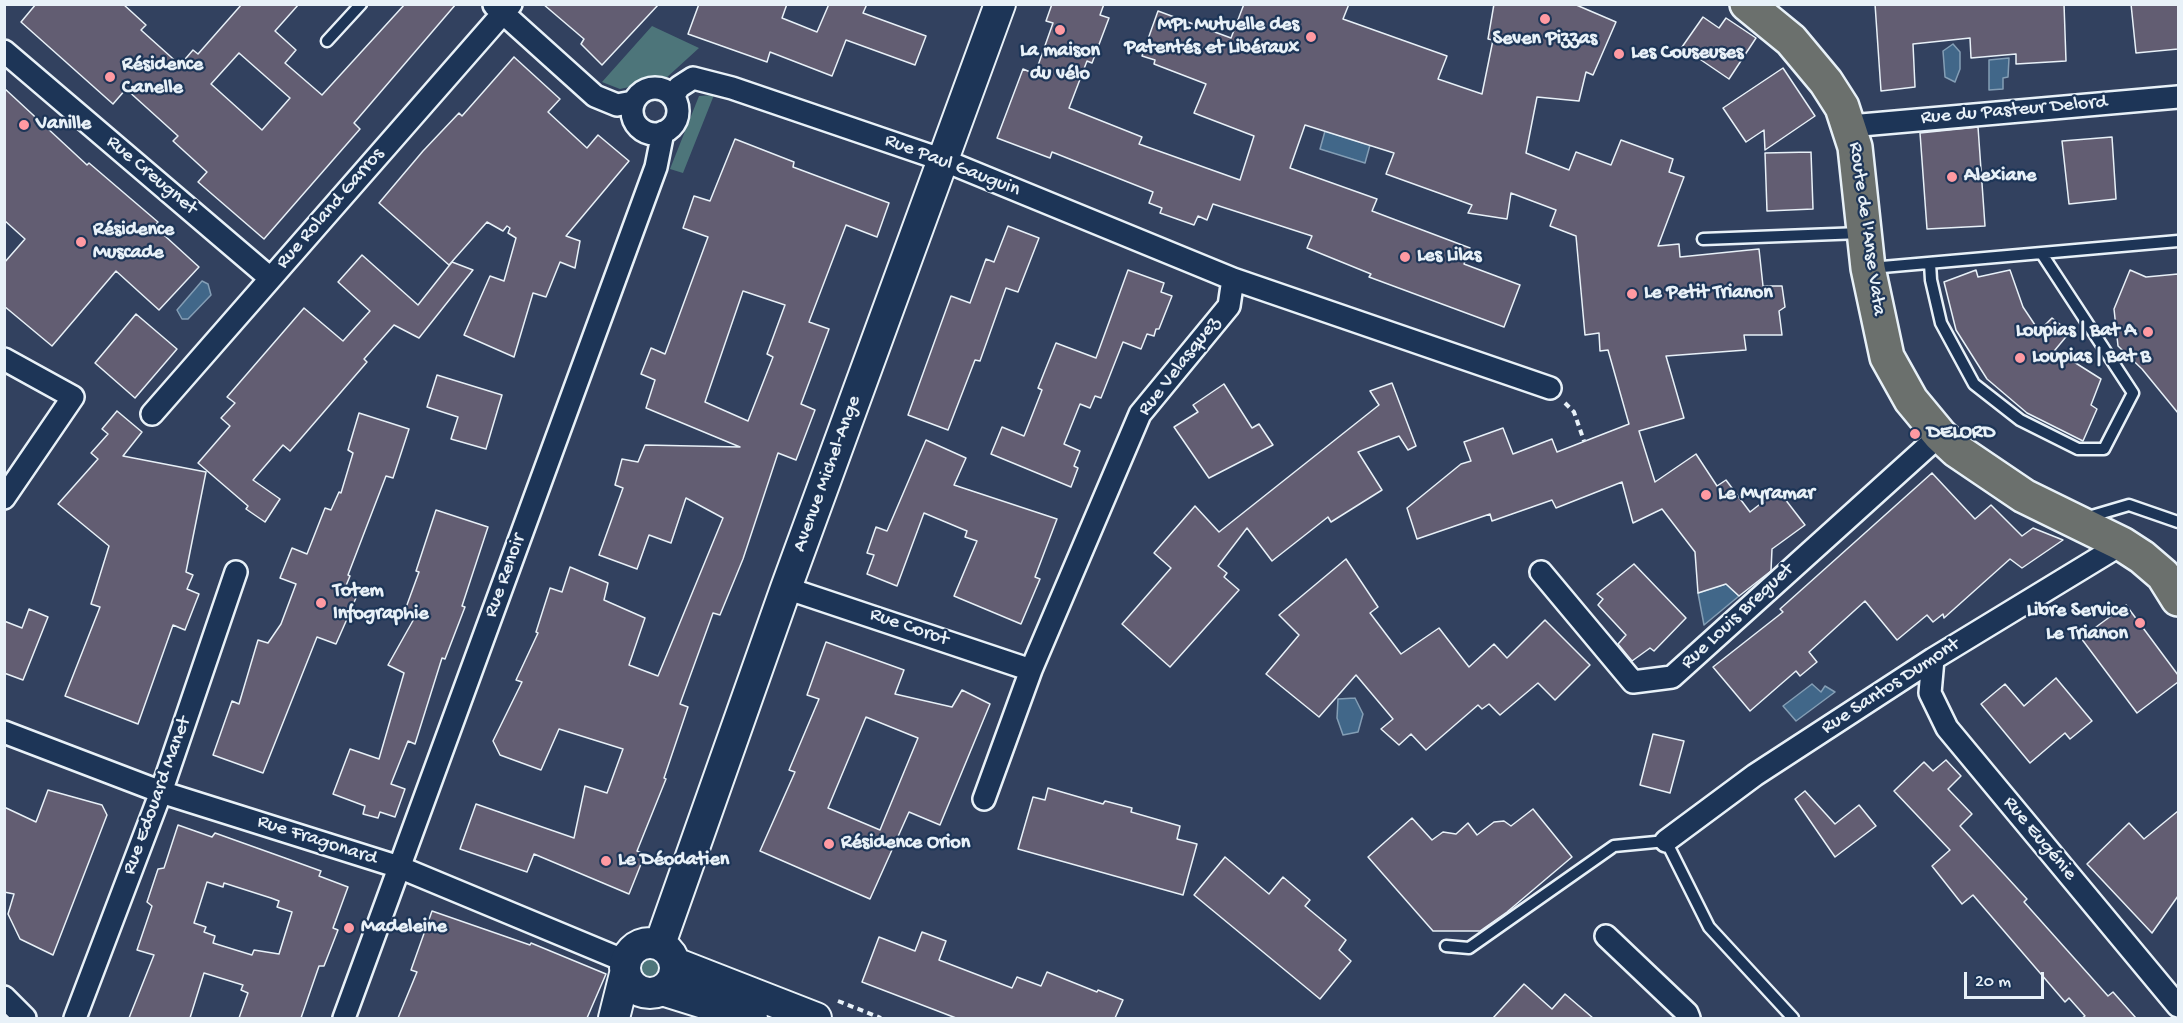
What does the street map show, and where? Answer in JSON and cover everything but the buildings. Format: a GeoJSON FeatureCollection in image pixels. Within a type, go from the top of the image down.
{"type":"FeatureCollection","features":[{"type":"Feature","properties":{"kind":"main road","name":"Avenue Michel-Ange"},"geometry":{"type":"LineString","coordinates":[[667,954],[786,588],[1000,4]]}},
{"type":"Feature","properties":{"kind":"main road","name":"Route de l'Anse Vata"},"geometry":{"type":"LineString","coordinates":[[1747,4],[1791,40],[1811,62],[1842,107],[1850,126],[1855,147],[1868,268],[1887,357],[1911,400],[1940,435],[1956,450],[2024,496],[2122,544],[2163,575],[2178,598]]}},
{"type":"Feature","properties":{"kind":"main road"},"geometry":{"type":"LineString","coordinates":[[614,1018],[625,968],[635,946],[643,943],[667,954],[822,1008]]}},
{"type":"Feature","properties":{"kind":"main road"},"geometry":{"type":"LineString","coordinates":[[640,1018],[658,991],[673,978],[667,954]]}},
{"type":"Feature","properties":{"kind":"main road"},"geometry":{"type":"LineString","coordinates":[[625,968],[633,987],[639,991],[658,991],[752,1018]]}},
{"type":"Feature","properties":{"kind":"street"},"geometry":{"type":"LineString","coordinates":[[502,8],[595,96],[617,105],[633,102]]}},
{"type":"Feature","properties":{"kind":"street","name":"Rue Roland Garros"},"geometry":{"type":"LineString","coordinates":[[152,414],[502,8]]}},
{"type":"Feature","properties":{"kind":"street","name":"Rue Creugnet"},"geometry":{"type":"LineString","coordinates":[[4,51],[270,278]]}},
{"type":"Feature","properties":{"kind":"street","name":"Rue Paul Gauguin"},"geometry":{"type":"LineString","coordinates":[[673,97],[679,87],[693,78],[708,81],[943,160],[1233,279]]}},
{"type":"Feature","properties":{"kind":"street"},"geometry":{"type":"LineString","coordinates":[[651,88],[663,89],[673,97],[677,116],[674,123],[663,132],[648,133],[636,124],[632,110],[633,102],[640,93],[651,88]]}},
{"type":"Feature","properties":{"kind":"street","name":"Rue du Pasteur Delord"},"geometry":{"type":"LineString","coordinates":[[1850,126],[2178,98]]}},
{"type":"Feature","properties":{"kind":"street","name":"Rue Renoir"},"geometry":{"type":"LineString","coordinates":[[344,1018],[656,167],[663,132]]}},
{"type":"Feature","properties":{"kind":"street"},"geometry":{"type":"LineString","coordinates":[[1233,279],[1550,388]]}},
{"type":"Feature","properties":{"kind":"street","name":"Rue Velasquez"},"geometry":{"type":"LineString","coordinates":[[984,799],[1031,670],[1140,414],[1229,306],[1233,279]]}},
{"type":"Feature","properties":{"kind":"street"},"geometry":{"type":"LineString","coordinates":[[4,359],[73,398],[4,498]]}},
{"type":"Feature","properties":{"kind":"street","name":"Rue Louis Breguet"},"geometry":{"type":"LineString","coordinates":[[1541,572],[1633,681],[1672,677],[1940,435]]}},
{"type":"Feature","properties":{"kind":"street","name":"Rue Santos Dumont"},"geometry":{"type":"LineString","coordinates":[[1666,841],[1755,775],[1933,659],[2122,544]]}},
{"type":"Feature","properties":{"kind":"street","name":"Rue Edouard Manet"},"geometry":{"type":"LineString","coordinates":[[75,1018],[161,792],[236,572]]}},
{"type":"Feature","properties":{"kind":"street","name":"Rue Corot"},"geometry":{"type":"LineString","coordinates":[[786,588],[1031,670]]}},
{"type":"Feature","properties":{"kind":"street","name":"Rue Eugénie"},"geometry":{"type":"LineString","coordinates":[[1933,659],[1930,693],[1947,728],[2178,1006]]}},
{"type":"Feature","properties":{"kind":"street","name":"Rue Fragonard"},"geometry":{"type":"LineString","coordinates":[[4,732],[161,792],[399,867],[625,968]]}},
{"type":"Feature","properties":{"kind":"street"},"geometry":{"type":"LineString","coordinates":[[1606,936],[1687,1013],[1689,1018]]}},
{"type":"Feature","properties":{"kind":"street"},"geometry":{"type":"LineString","coordinates":[[4,997],[25,1018]]}},
{"type":"Feature","properties":{"kind":"lane"},"geometry":{"type":"LineString","coordinates":[[327,41],[361,4]]}},
{"type":"Feature","properties":{"kind":"lane"},"geometry":{"type":"LineString","coordinates":[[1703,239],[1864,232]]}},
{"type":"Feature","properties":{"kind":"lane"},"geometry":{"type":"LineString","coordinates":[[1868,268],[2178,241]]}},
{"type":"Feature","properties":{"kind":"lane"},"geometry":{"type":"LineString","coordinates":[[1930,263],[1931,280],[1941,323],[1974,384],[2020,420],[2078,449],[2104,449],[2133,393],[2042,254]]}},
{"type":"Feature","properties":{"kind":"lane"},"geometry":{"type":"LineString","coordinates":[[2074,522],[2129,505],[2178,522]]}},
{"type":"Feature","properties":{"kind":"lane"},"geometry":{"type":"LineString","coordinates":[[1446,946],[1469,948],[1614,846],[1666,841],[1709,927],[1793,1018]]}},
{"type":"Feature","properties":{"kind":"path"},"geometry":{"type":"LineString","coordinates":[[1550,388],[1574,412],[1584,441]]}},
{"type":"Feature","properties":{"kind":"path"},"geometry":{"type":"LineString","coordinates":[[822,1008],[881,1018]]}},
{"type":"Feature","properties":{"kind":"green space"},"geometry":{"type":"Polygon","coordinates":[[[652,26],[699,48],[665,79],[620,89],[602,82],[652,26]]]}},
{"type":"Feature","properties":{"kind":"green space"},"geometry":{"type":"Polygon","coordinates":[[[714,95],[683,173],[670,169],[699,96],[714,95]]]}},
{"type":"Feature","properties":{"kind":"green space"},"geometry":{"type":"Polygon","coordinates":[[[650,950],[663,955],[668,968],[663,981],[650,986],[637,981],[632,968],[637,955],[650,950]]]}},
{"type":"Feature","properties":{"kind":"water"},"geometry":{"type":"Polygon","coordinates":[[[1953,44],[1960,52],[1960,69],[1955,82],[1945,77],[1943,51],[1953,44]]]}},
{"type":"Feature","properties":{"kind":"water"},"geometry":{"type":"Polygon","coordinates":[[[2009,58],[2008,77],[2003,78],[2003,89],[1989,90],[1989,60],[2009,58]]]}},
{"type":"Feature","properties":{"kind":"water"},"geometry":{"type":"Polygon","coordinates":[[[1325,131],[1370,145],[1365,163],[1320,149],[1325,131]]]}},
{"type":"Feature","properties":{"kind":"water"},"geometry":{"type":"Polygon","coordinates":[[[202,281],[208,284],[211,295],[188,319],[182,319],[177,310],[202,281]]]}},
{"type":"Feature","properties":{"kind":"water"},"geometry":{"type":"Polygon","coordinates":[[[1726,584],[1739,596],[1704,625],[1698,593],[1726,584]]]}},
{"type":"Feature","properties":{"kind":"water"},"geometry":{"type":"Polygon","coordinates":[[[1812,684],[1821,692],[1825,686],[1835,692],[1796,721],[1783,706],[1812,684]]]}},
{"type":"Feature","properties":{"kind":"water"},"geometry":{"type":"Polygon","coordinates":[[[1355,698],[1363,714],[1358,732],[1343,735],[1337,718],[1338,699],[1355,698]]]}},
{"type":"Feature","properties":{"kind":"place","name":"Seven Pizzas"},"geometry":{"type":"Point","coordinates":[1545,19]}},
{"type":"Feature","properties":{"kind":"place","name":"La maison du vélo"},"geometry":{"type":"Point","coordinates":[1060,30]}},
{"type":"Feature","properties":{"kind":"place","name":"MPL Mutuelle des Patentés et Libéraux"},"geometry":{"type":"Point","coordinates":[1311,37]}},
{"type":"Feature","properties":{"kind":"place","name":"Les Couseuses"},"geometry":{"type":"Point","coordinates":[1619,54]}},
{"type":"Feature","properties":{"kind":"place","name":"Résidence Canelle"},"geometry":{"type":"Point","coordinates":[110,77]}},
{"type":"Feature","properties":{"kind":"place","name":"Vanille"},"geometry":{"type":"Point","coordinates":[24,125]}},
{"type":"Feature","properties":{"kind":"place","name":"Alexiane"},"geometry":{"type":"Point","coordinates":[1952,177]}},
{"type":"Feature","properties":{"kind":"place","name":"Résidence Muscade"},"geometry":{"type":"Point","coordinates":[81,242]}},
{"type":"Feature","properties":{"kind":"place","name":"Les Lilas"},"geometry":{"type":"Point","coordinates":[1405,257]}},
{"type":"Feature","properties":{"kind":"place","name":"Le Petit Trianon"},"geometry":{"type":"Point","coordinates":[1632,294]}},
{"type":"Feature","properties":{"kind":"place","name":"Loupias | Bat A"},"geometry":{"type":"Point","coordinates":[2148,332]}},
{"type":"Feature","properties":{"kind":"place","name":"Loupias | Bat B"},"geometry":{"type":"Point","coordinates":[2020,358]}},
{"type":"Feature","properties":{"kind":"place","name":"DELORD"},"geometry":{"type":"Point","coordinates":[1915,434]}},
{"type":"Feature","properties":{"kind":"place","name":"Le Myramar"},"geometry":{"type":"Point","coordinates":[1706,495]}},
{"type":"Feature","properties":{"kind":"place","name":"Totem Infographie"},"geometry":{"type":"Point","coordinates":[321,603]}},
{"type":"Feature","properties":{"kind":"place","name":"Libre Service Le Trianon"},"geometry":{"type":"Point","coordinates":[2140,623]}},
{"type":"Feature","properties":{"kind":"place","name":"Résidence Orion"},"geometry":{"type":"Point","coordinates":[829,844]}},
{"type":"Feature","properties":{"kind":"place","name":"Le Déodatien"},"geometry":{"type":"Point","coordinates":[606,861]}},
{"type":"Feature","properties":{"kind":"place","name":"Madeleine"},"geometry":{"type":"Point","coordinates":[349,928]}}]}
